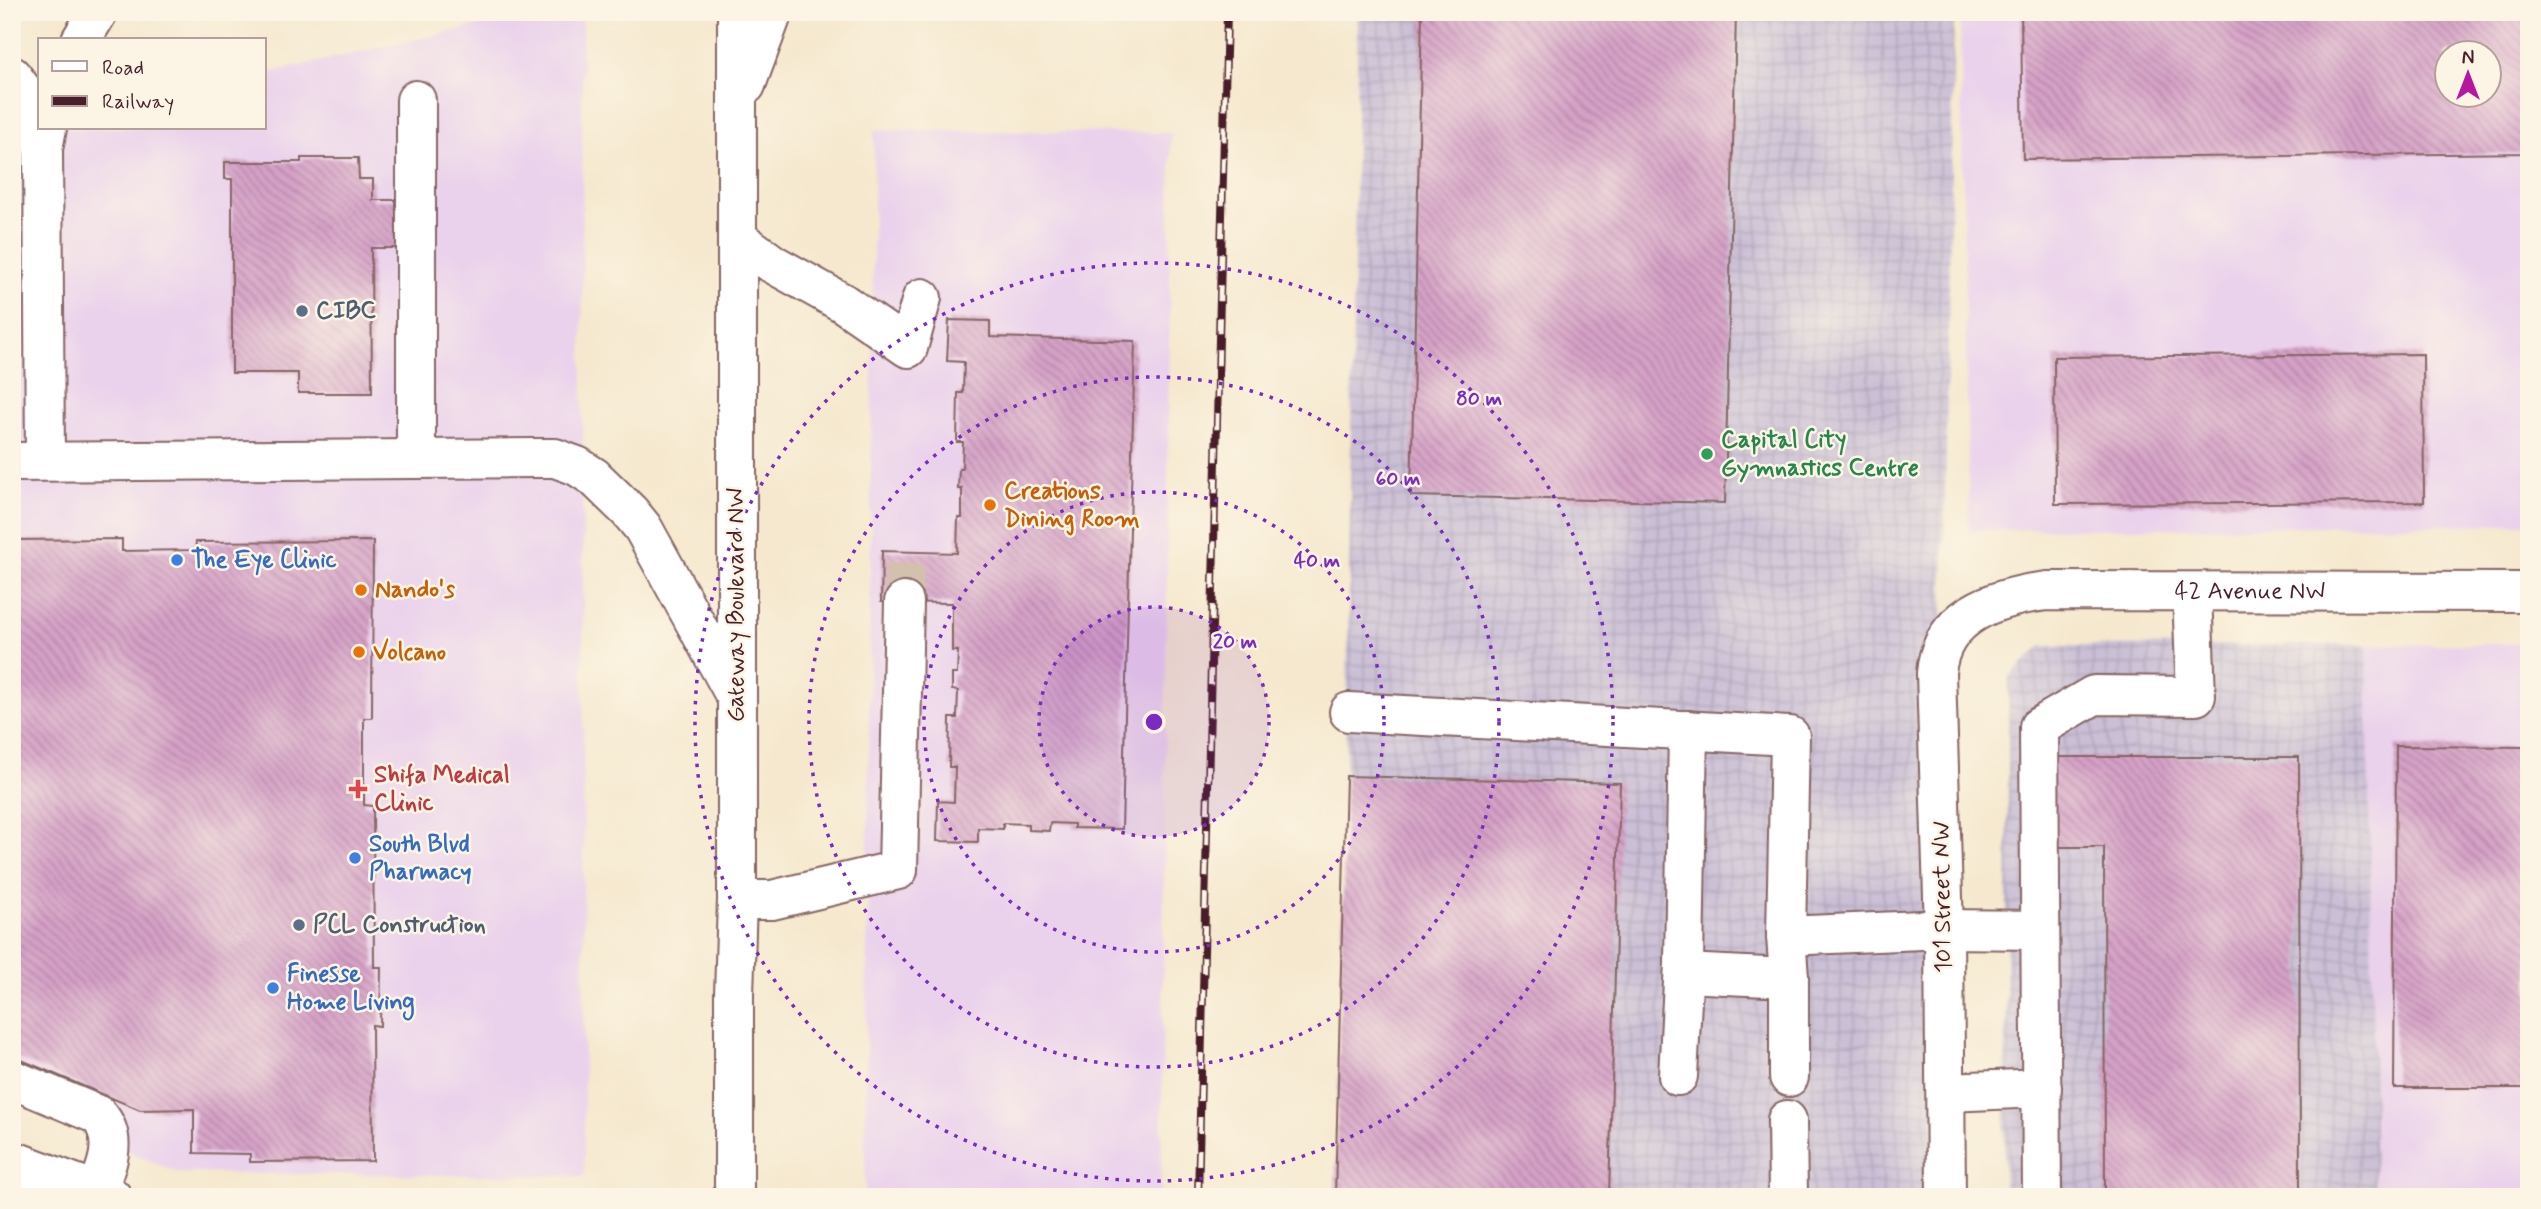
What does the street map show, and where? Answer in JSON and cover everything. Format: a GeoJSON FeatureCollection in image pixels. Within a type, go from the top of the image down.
{"type":"FeatureCollection","features":[{"type":"Feature","properties":{"kind":"main road"},"geometry":{"type":"LineString","coordinates":[[82,38],[98,12]]}},
{"type":"Feature","properties":{"kind":"main road","name":"Gateway Boulevard NW"},"geometry":{"type":"LineString","coordinates":[[734,1197],[737,900],[737,12]]}},
{"type":"Feature","properties":{"kind":"main road"},"geometry":{"type":"LineString","coordinates":[[737,110],[773,12]]}},
{"type":"Feature","properties":{"kind":"main road"},"geometry":{"type":"LineString","coordinates":[[12,76],[29,99],[38,121]]}},
{"type":"Feature","properties":{"kind":"main road"},"geometry":{"type":"LineString","coordinates":[[416,100],[416,459]]}},
{"type":"Feature","properties":{"kind":"main road"},"geometry":{"type":"LineString","coordinates":[[45,138],[29,461],[555,458],[577,466],[594,477],[630,512],[650,542],[736,696]]}},
{"type":"Feature","properties":{"kind":"main road"},"geometry":{"type":"LineString","coordinates":[[737,238],[773,264],[843,303],[908,348],[922,298]]}},
{"type":"Feature","properties":{"kind":"main road","name":"42 Avenue NW"},"geometry":{"type":"LineString","coordinates":[[1976,612],[2016,595],[2048,591],[2529,592]]}},
{"type":"Feature","properties":{"kind":"main road"},"geometry":{"type":"LineString","coordinates":[[2042,1197],[2039,727],[2094,695],[2196,696],[2192,592]]}},
{"type":"Feature","properties":{"kind":"main road"},"geometry":{"type":"LineString","coordinates":[[737,900],[772,900],[898,870],[904,602]]}},
{"type":"Feature","properties":{"kind":"main road","name":"101 Street NW"},"geometry":{"type":"LineString","coordinates":[[1946,1197],[1947,1091],[1937,673],[1938,655],[1947,638],[1958,625],[1976,612]]}},
{"type":"Feature","properties":{"kind":"main road"},"geometry":{"type":"LineString","coordinates":[[1349,712],[1790,736],[1786,936],[1789,978],[1788,1077]]}},
{"type":"Feature","properties":{"kind":"main road"},"geometry":{"type":"LineString","coordinates":[[1678,1076],[1684,973],[1688,730]]}},
{"type":"Feature","properties":{"kind":"main road"},"geometry":{"type":"LineString","coordinates":[[1786,936],[1944,929],[2040,930]]}},
{"type":"Feature","properties":{"kind":"main road"},"geometry":{"type":"LineString","coordinates":[[1684,973],[1789,978]]}},
{"type":"Feature","properties":{"kind":"main road"},"geometry":{"type":"LineString","coordinates":[[12,1079],[98,1115],[110,1134],[101,1195],[12,1160]]}},
{"type":"Feature","properties":{"kind":"main road"},"geometry":{"type":"LineString","coordinates":[[1947,1091],[2042,1088]]}},
{"type":"Feature","properties":{"kind":"main road"},"geometry":{"type":"LineString","coordinates":[[1787,1120],[1788,1197]]}},
{"type":"Feature","properties":{"kind":"main road"},"geometry":{"type":"LineString","coordinates":[[12,1195],[18,1197]]}},
{"type":"Feature","properties":{"kind":"shaded area"},"geometry":{"type":"Polygon","coordinates":[[[538,12],[582,12],[584,1176],[179,1173],[12,1102],[12,112],[38,112],[38,130],[266,130],[266,74],[538,12]]]}},
{"type":"Feature","properties":{"kind":"shaded area"},"geometry":{"type":"Polygon","coordinates":[[[1358,12],[1954,12],[1932,1197],[1339,1197],[1358,12]]]}},
{"type":"Feature","properties":{"kind":"shaded area"},"geometry":{"type":"Polygon","coordinates":[[[1960,12],[2529,12],[2529,524],[1969,530],[1960,12]]]}},
{"type":"Feature","properties":{"kind":"shaded area"},"geometry":{"type":"Polygon","coordinates":[[[874,130],[1171,133],[1161,1197],[865,1197],[874,130]]]}},
{"type":"Feature","properties":{"kind":"shaded area"},"geometry":{"type":"Polygon","coordinates":[[[2529,644],[2529,1197],[2375,1197],[2367,645],[2529,644]]]}},
{"type":"Feature","properties":{"kind":"shaded area"},"geometry":{"type":"Polygon","coordinates":[[[2367,645],[2375,1197],[2004,1197],[2009,677],[2041,646],[2367,645]]]}},
{"type":"Feature","properties":{"kind":"building"},"geometry":{"type":"Polygon","coordinates":[[[1422,12],[1736,12],[1725,503],[1411,496],[1422,12]]]}},
{"type":"Feature","properties":{"kind":"building"},"geometry":{"type":"Polygon","coordinates":[[[2021,12],[2529,12],[2529,153],[2023,159],[2021,12]]]}},
{"type":"Feature","properties":{"kind":"building","name":"CIBC"},"geometry":{"type":"Polygon","coordinates":[[[301,158],[358,158],[359,179],[373,179],[373,200],[415,200],[416,248],[371,248],[372,393],[298,393],[298,373],[232,373],[232,179],[225,179],[225,162],[301,162],[301,158]]]}},
{"type":"Feature","properties":{"kind":"building"},"geometry":{"type":"Polygon","coordinates":[[[949,320],[990,321],[990,337],[1135,341],[1122,829],[1074,828],[1074,824],[1050,823],[1049,831],[1028,830],[1028,824],[1003,823],[1003,829],[978,828],[978,842],[937,841],[938,801],[954,802],[955,767],[949,767],[950,718],[957,718],[958,691],[952,690],[952,674],[957,674],[958,651],[952,651],[952,603],[881,602],[882,551],[957,553],[958,518],[962,518],[962,489],[958,489],[963,442],[957,442],[958,393],[963,393],[964,362],[947,361],[949,320]]]}},
{"type":"Feature","properties":{"kind":"building"},"geometry":{"type":"Polygon","coordinates":[[[2423,354],[2424,502],[2055,504],[2054,357],[2423,354]]]}},
{"type":"Feature","properties":{"kind":"building"},"geometry":{"type":"Polygon","coordinates":[[[122,539],[122,551],[195,550],[196,542],[373,541],[372,718],[364,718],[364,805],[373,806],[374,967],[381,967],[380,1026],[372,1025],[373,1161],[250,1162],[250,1154],[194,1153],[194,1109],[140,1110],[12,1056],[12,540],[122,539]]]}},
{"type":"Feature","properties":{"kind":"building"},"geometry":{"type":"Polygon","coordinates":[[[2396,746],[2529,747],[2529,1088],[2394,1088],[2396,746]]]}},
{"type":"Feature","properties":{"kind":"building"},"geometry":{"type":"Polygon","coordinates":[[[2052,757],[2299,757],[2300,1197],[2105,1197],[2104,847],[2052,847],[2052,757]]]}},
{"type":"Feature","properties":{"kind":"building"},"geometry":{"type":"Polygon","coordinates":[[[1346,776],[1620,783],[1609,1197],[1335,1197],[1346,776]]]}},
{"type":"Feature","properties":{"kind":"tunnel"},"geometry":{"type":"LineString","coordinates":[[904,602],[905,552]]}},
{"type":"Feature","properties":{"kind":"railway"},"geometry":{"type":"LineString","coordinates":[[1198,1197],[1227,12]]}},
{"type":"Feature","properties":{"kind":"place","name":"CIBC"},"geometry":{"type":"Point","coordinates":[302,311]}},
{"type":"Feature","properties":{"kind":"place","name":"Capital City Gymnastics Centre"},"geometry":{"type":"Point","coordinates":[1707,454]}},
{"type":"Feature","properties":{"kind":"place","name":"Creations Dining Room"},"geometry":{"type":"Point","coordinates":[990,505]}},
{"type":"Feature","properties":{"kind":"place","name":"The Eye Clinic"},"geometry":{"type":"Point","coordinates":[177,560]}},
{"type":"Feature","properties":{"kind":"place","name":"Nando's"},"geometry":{"type":"Point","coordinates":[361,590]}},
{"type":"Feature","properties":{"kind":"place","name":"Volcano"},"geometry":{"type":"Point","coordinates":[359,652]}},
{"type":"Feature","properties":{"kind":"place","name":"Shifa Medical Clinic"},"geometry":{"type":"Point","coordinates":[358,789]}},
{"type":"Feature","properties":{"kind":"place","name":"South Blvd Pharmacy"},"geometry":{"type":"Point","coordinates":[355,858]}},
{"type":"Feature","properties":{"kind":"place","name":"PCL Construction"},"geometry":{"type":"Point","coordinates":[299,925]}},
{"type":"Feature","properties":{"kind":"place","name":"Finesse Home Living"},"geometry":{"type":"Point","coordinates":[273,988]}}]}
